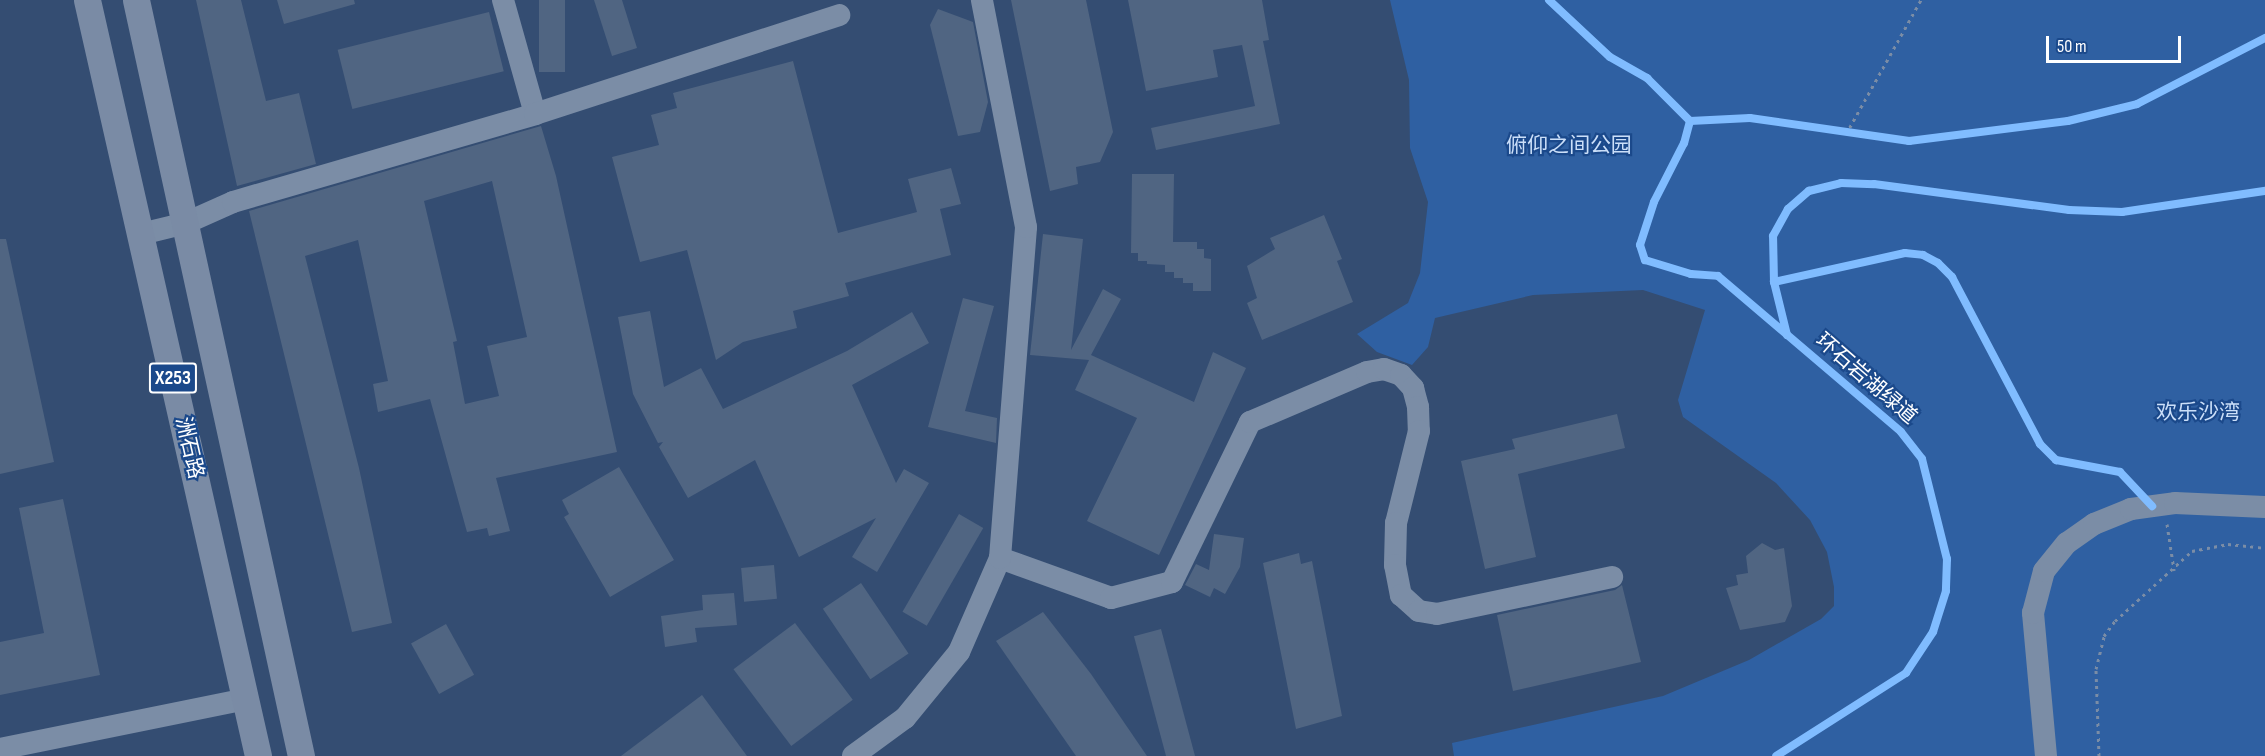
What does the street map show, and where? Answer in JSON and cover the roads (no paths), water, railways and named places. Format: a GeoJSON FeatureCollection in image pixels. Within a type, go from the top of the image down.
{"type":"FeatureCollection","features":[{"type":"Feature","properties":{"kind":"main road","name":"洲石路"},"geometry":{"type":"LineString","coordinates":[[87,0],[258,756]]}},
{"type":"Feature","properties":{"kind":"main road","name":"洲石路"},"geometry":{"type":"LineString","coordinates":[[136,0],[301,756]]}},
{"type":"Feature","properties":{"kind":"street"},"geometry":{"type":"LineString","coordinates":[[503,0],[535,114]]}},
{"type":"Feature","properties":{"kind":"street"},"geometry":{"type":"LineString","coordinates":[[854,756],[905,718],[959,652],[1000,558],[1026,227],[982,0]]}},
{"type":"Feature","properties":{"kind":"street"},"geometry":{"type":"LineString","coordinates":[[141,234],[186,224],[232,202],[535,114],[839,15]]}},
{"type":"Feature","properties":{"kind":"street"},"geometry":{"type":"LineString","coordinates":[[1000,558],[1111,598],[1172,582],[1250,422],[1367,372],[1384,369],[1401,375],[1413,388],[1418,407],[1419,431],[1396,523],[1395,565],[1401,595],[1419,611],[1437,614],[1612,577]]}},
{"type":"Feature","properties":{"kind":"street"},"geometry":{"type":"LineString","coordinates":[[2046,756],[2033,613],[2044,571],[2067,543],[2094,524],[2131,509],[2152,506],[2265,507]]}},
{"type":"Feature","properties":{"kind":"street"},"geometry":{"type":"LineString","coordinates":[[0,749],[245,699]]}},
{"type":"Feature","properties":{"kind":"park label","name":"俯仰之间公园"},"geometry":{"type":"Point","coordinates":[1569,146]}},
{"type":"Feature","properties":{"kind":"park label","name":"欢乐沙湾"},"geometry":{"type":"Point","coordinates":[2198,413]}}]}
